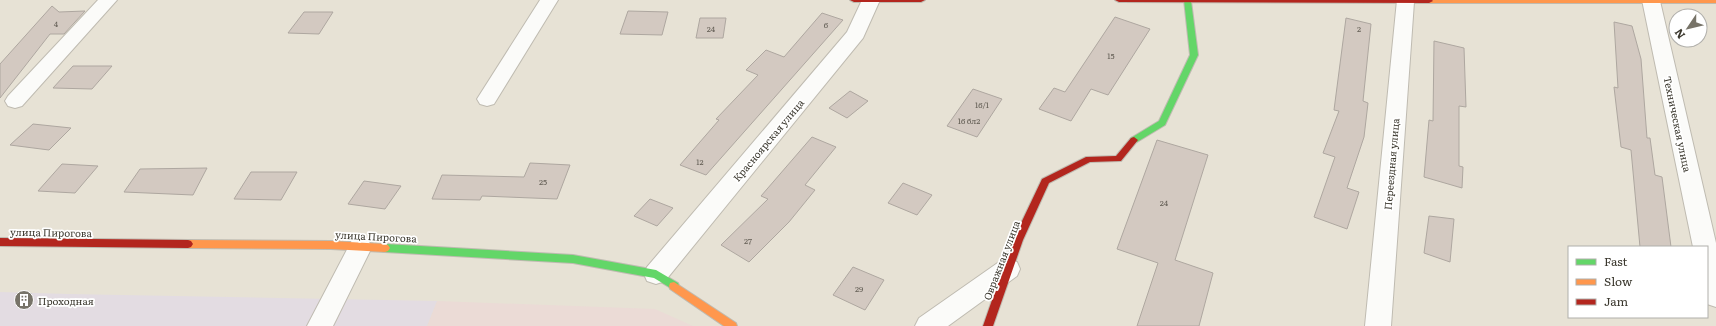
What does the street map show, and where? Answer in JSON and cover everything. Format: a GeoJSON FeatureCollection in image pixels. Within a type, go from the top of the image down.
{"type":"FeatureCollection","features":[{"type":"Feature","properties":{"kind":"street"},"geometry":{"type":"LineString","coordinates":[[15,101],[108,0]]}},
{"type":"Feature","properties":{"kind":"street"},"geometry":{"type":"LineString","coordinates":[[487,99],[549,0]]}},
{"type":"Feature","properties":{"kind":"street"},"geometry":{"type":"LineString","coordinates":[[854,0],[921,0]]}},
{"type":"Feature","properties":{"kind":"street","name":"Красноярская улица"},"geometry":{"type":"LineString","coordinates":[[656,274],[856,34],[871,0]]}},
{"type":"Feature","properties":{"kind":"street"},"geometry":{"type":"LineString","coordinates":[[1119,0],[1405,2],[1716,1]]}},
{"type":"Feature","properties":{"kind":"street","name":"Овражная улица"},"geometry":{"type":"LineString","coordinates":[[988,326],[1018,240],[1046,181],[1089,159],[1118,159],[1136,137],[1162,123],[1194,55],[1187,1]]}},
{"type":"Feature","properties":{"kind":"street","name":"Техническая улица"},"geometry":{"type":"LineString","coordinates":[[1651,1],[1705,246]]}},
{"type":"Feature","properties":{"kind":"street","name":"Переездная улица"},"geometry":{"type":"LineString","coordinates":[[1378,326],[1405,2]]}},
{"type":"Feature","properties":{"kind":"street","name":"улица Пирогова"},"geometry":{"type":"LineString","coordinates":[[0,242],[360,246],[573,260],[656,274],[732,326]]}},
{"type":"Feature","properties":{"kind":"street"},"geometry":{"type":"LineString","coordinates":[[320,326],[360,246]]}},
{"type":"Feature","properties":{"kind":"street"},"geometry":{"type":"LineString","coordinates":[[1708,261],[1716,297]]}},
{"type":"Feature","properties":{"kind":"street"},"geometry":{"type":"LineString","coordinates":[[928,326],[1008,269]]}},
{"type":"Feature","properties":{"kind":"shaded area"},"geometry":{"type":"Polygon","coordinates":[[[0,292],[437,301],[427,326],[0,326],[0,292]]]}},
{"type":"Feature","properties":{"kind":"shaded area"},"geometry":{"type":"Polygon","coordinates":[[[437,301],[655,309],[693,326],[427,326],[437,301]]]}},
{"type":"Feature","properties":{"kind":"building"},"geometry":{"type":"Polygon","coordinates":[[[52,6],[59,12],[85,11],[64,34],[50,34],[0,98],[0,64],[52,6]]]}},
{"type":"Feature","properties":{"kind":"building"},"geometry":{"type":"Polygon","coordinates":[[[628,11],[668,12],[662,35],[620,34],[628,11]]]}},
{"type":"Feature","properties":{"kind":"building"},"geometry":{"type":"Polygon","coordinates":[[[304,12],[333,12],[319,34],[288,33],[304,12]]]}},
{"type":"Feature","properties":{"kind":"building"},"geometry":{"type":"Polygon","coordinates":[[[822,13],[843,20],[706,175],[680,165],[719,120],[716,119],[758,75],[746,70],[766,50],[784,57],[822,13]]]}},
{"type":"Feature","properties":{"kind":"building"},"geometry":{"type":"Polygon","coordinates":[[[1115,17],[1150,29],[1108,95],[1091,89],[1071,121],[1039,109],[1054,88],[1065,92],[1115,17]]]}},
{"type":"Feature","properties":{"kind":"building"},"geometry":{"type":"Polygon","coordinates":[[[700,18],[726,18],[723,38],[696,38],[700,18]]]}},
{"type":"Feature","properties":{"kind":"building"},"geometry":{"type":"Polygon","coordinates":[[[1346,18],[1371,24],[1363,101],[1368,103],[1364,137],[1347,188],[1359,192],[1347,229],[1314,217],[1335,157],[1323,153],[1339,111],[1334,110],[1346,18]]]}},
{"type":"Feature","properties":{"kind":"building"},"geometry":{"type":"Polygon","coordinates":[[[1614,22],[1632,26],[1641,59],[1647,138],[1650,138],[1655,175],[1662,177],[1671,246],[1640,246],[1631,150],[1621,147],[1614,87],[1618,88],[1614,22]]]}},
{"type":"Feature","properties":{"kind":"building"},"geometry":{"type":"Polygon","coordinates":[[[1434,41],[1464,48],[1466,107],[1459,106],[1459,166],[1463,167],[1462,188],[1424,177],[1429,120],[1433,121],[1434,41]]]}},
{"type":"Feature","properties":{"kind":"building"},"geometry":{"type":"Polygon","coordinates":[[[73,66],[112,66],[92,89],[53,88],[73,66]]]}},
{"type":"Feature","properties":{"kind":"building"},"geometry":{"type":"Polygon","coordinates":[[[973,89],[1002,99],[977,137],[947,126],[973,89]]]}},
{"type":"Feature","properties":{"kind":"building"},"geometry":{"type":"Polygon","coordinates":[[[850,91],[868,101],[847,118],[829,108],[850,91]]]}},
{"type":"Feature","properties":{"kind":"building"},"geometry":{"type":"Polygon","coordinates":[[[33,124],[71,128],[49,150],[10,145],[33,124]]]}},
{"type":"Feature","properties":{"kind":"building"},"geometry":{"type":"Polygon","coordinates":[[[812,137],[836,147],[805,185],[815,190],[789,222],[749,262],[721,245],[768,199],[761,196],[812,137]]]}},
{"type":"Feature","properties":{"kind":"building"},"geometry":{"type":"Polygon","coordinates":[[[1157,140],[1208,155],[1175,260],[1213,273],[1199,326],[1137,326],[1158,263],[1117,249],[1157,140]]]}},
{"type":"Feature","properties":{"kind":"building"},"geometry":{"type":"Polygon","coordinates":[[[530,163],[570,165],[557,199],[482,196],[480,200],[432,199],[442,175],[524,177],[530,163]]]}},
{"type":"Feature","properties":{"kind":"building"},"geometry":{"type":"Polygon","coordinates":[[[62,164],[98,166],[75,193],[38,191],[62,164]]]}},
{"type":"Feature","properties":{"kind":"building"},"geometry":{"type":"Polygon","coordinates":[[[207,168],[193,195],[124,192],[140,169],[207,168]]]}},
{"type":"Feature","properties":{"kind":"building"},"geometry":{"type":"Polygon","coordinates":[[[251,172],[297,172],[281,200],[234,199],[251,172]]]}},
{"type":"Feature","properties":{"kind":"building"},"geometry":{"type":"Polygon","coordinates":[[[364,181],[401,186],[385,209],[348,204],[364,181]]]}},
{"type":"Feature","properties":{"kind":"building"},"geometry":{"type":"Polygon","coordinates":[[[903,183],[932,195],[917,215],[888,203],[903,183]]]}},
{"type":"Feature","properties":{"kind":"building"},"geometry":{"type":"Polygon","coordinates":[[[650,199],[673,208],[657,226],[634,216],[650,199]]]}},
{"type":"Feature","properties":{"kind":"building"},"geometry":{"type":"Polygon","coordinates":[[[1429,216],[1454,219],[1450,262],[1424,253],[1429,216]]]}},
{"type":"Feature","properties":{"kind":"building"},"geometry":{"type":"Polygon","coordinates":[[[853,267],[884,280],[865,310],[833,295],[853,267]]]}},
{"type":"Feature","properties":{"kind":"traffic: fast"},"geometry":{"type":"LineString","coordinates":[[1134,140],[1162,123],[1194,55],[1187,1]]}},
{"type":"Feature","properties":{"kind":"traffic: fast"},"geometry":{"type":"LineString","coordinates":[[385,248],[573,259],[656,274],[674,286]]}},
{"type":"Feature","properties":{"kind":"traffic: slow"},"geometry":{"type":"LineString","coordinates":[[1429,1],[1716,1]]}},
{"type":"Feature","properties":{"kind":"traffic: slow"},"geometry":{"type":"LineString","coordinates":[[188,244],[331,245],[385,248]]}},
{"type":"Feature","properties":{"kind":"traffic: slow"},"geometry":{"type":"LineString","coordinates":[[674,286],[732,326]]}},
{"type":"Feature","properties":{"kind":"traffic: jam"},"geometry":{"type":"LineString","coordinates":[[854,0],[921,0]]}},
{"type":"Feature","properties":{"kind":"traffic: jam"},"geometry":{"type":"LineString","coordinates":[[1119,0],[1429,1]]}},
{"type":"Feature","properties":{"kind":"traffic: jam"},"geometry":{"type":"LineString","coordinates":[[988,326],[1018,240],[1045,181],[1089,159],[1118,159],[1134,140]]}},
{"type":"Feature","properties":{"kind":"traffic: jam"},"geometry":{"type":"LineString","coordinates":[[0,242],[188,244]]}},
{"type":"Feature","properties":{"kind":"place","name":"Проходная"},"geometry":{"type":"Point","coordinates":[24,300]}}]}
